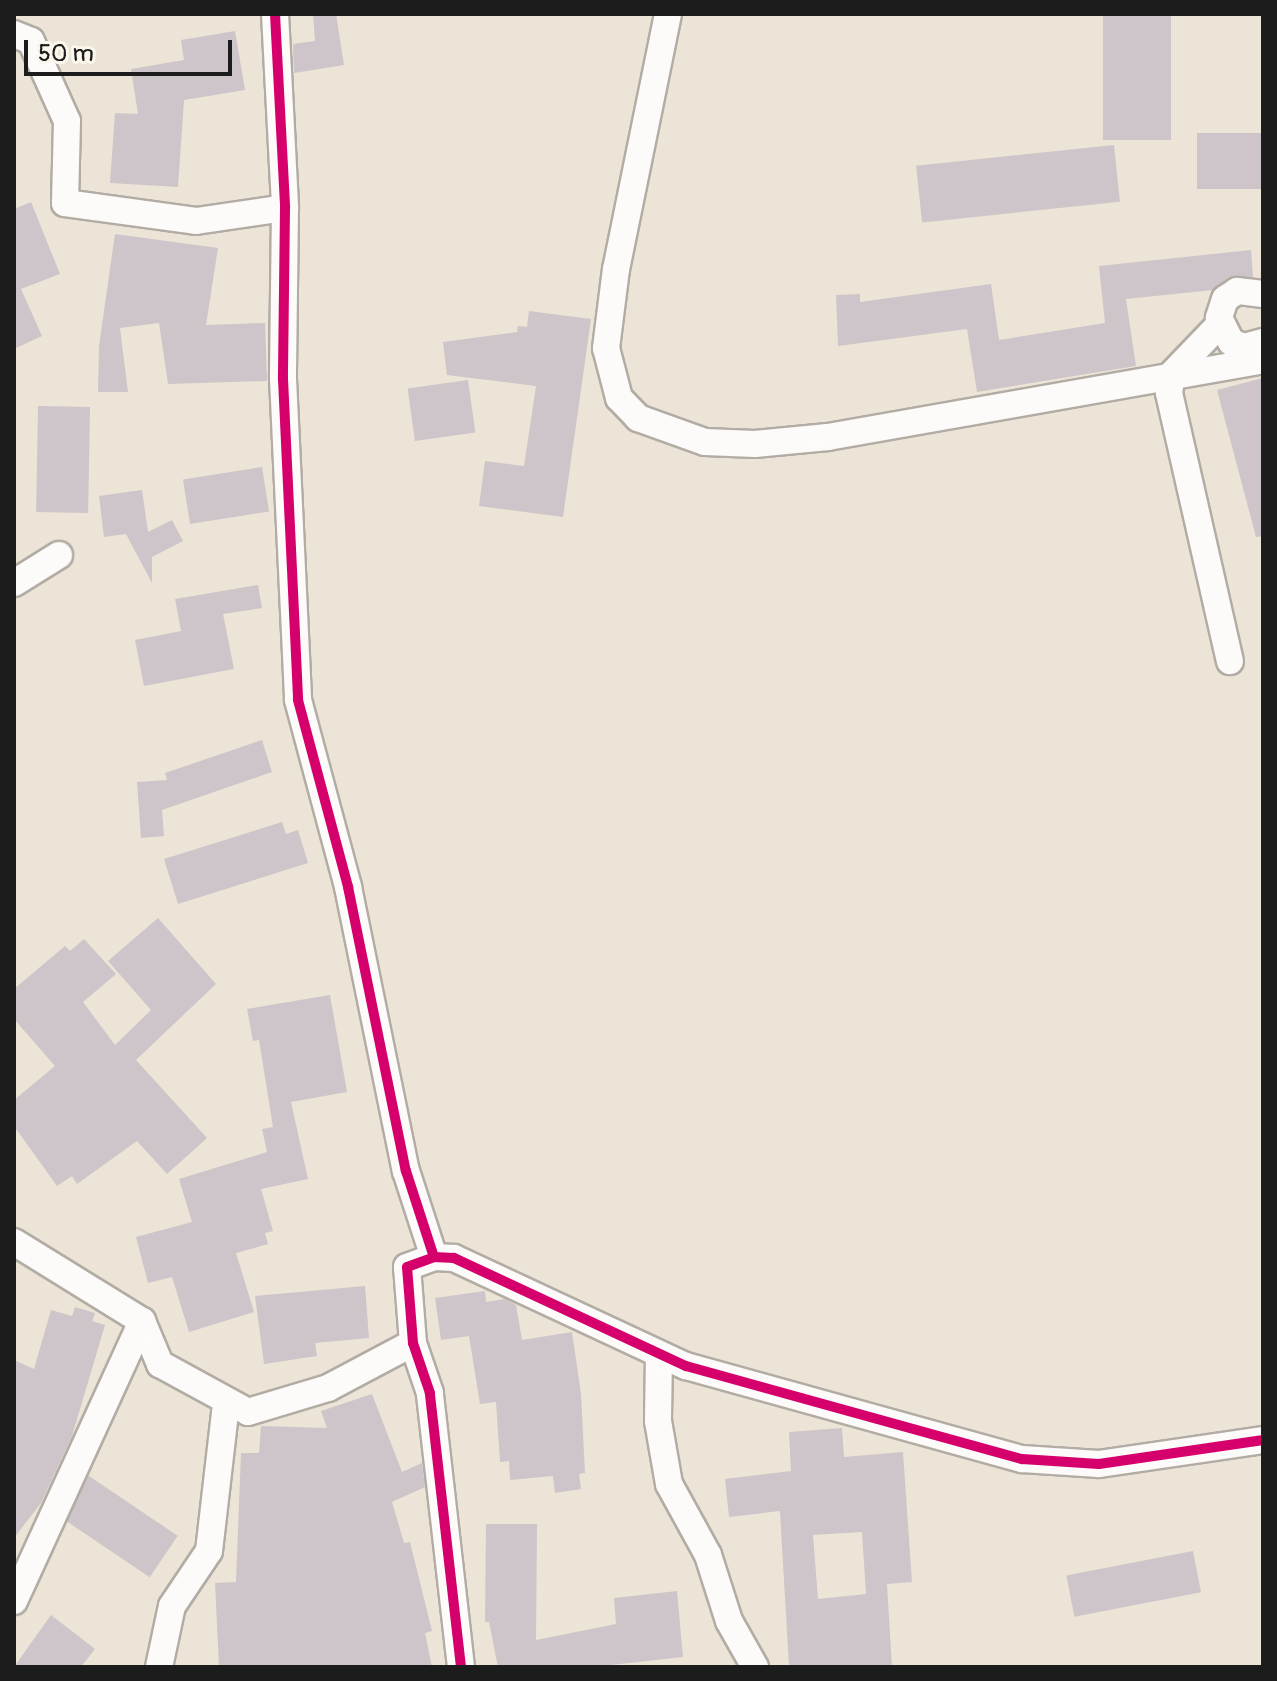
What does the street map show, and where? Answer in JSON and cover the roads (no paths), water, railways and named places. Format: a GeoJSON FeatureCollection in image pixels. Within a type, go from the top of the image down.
{"type":"FeatureCollection","features":[{"type":"Feature","properties":{"kind":"street"},"geometry":{"type":"LineString","coordinates":[[275,14],[285,208],[283,379],[298,700],[348,887],[406,1171],[434,1257]]}},
{"type":"Feature","properties":{"kind":"street"},"geometry":{"type":"LineString","coordinates":[[668,14],[616,269],[606,348],[619,398],[638,418],[705,442],[755,444],[828,437],[1263,360]]}},
{"type":"Feature","properties":{"kind":"street"},"geometry":{"type":"LineString","coordinates":[[14,34],[31,41],[67,121],[65,203],[196,221],[285,208]]}},
{"type":"Feature","properties":{"kind":"street"},"geometry":{"type":"LineString","coordinates":[[1230,661],[1169,393],[1172,374],[1219,325],[1222,305],[1231,295],[1251,289],[1263,294]]}},
{"type":"Feature","properties":{"kind":"street"},"geometry":{"type":"LineString","coordinates":[[1219,325],[1237,345],[1263,342]]}},
{"type":"Feature","properties":{"kind":"street"},"geometry":{"type":"LineString","coordinates":[[14,583],[59,555]]}},
{"type":"Feature","properties":{"kind":"street"},"geometry":{"type":"LineString","coordinates":[[14,1242],[142,1321],[160,1364],[226,1403],[248,1412],[328,1388],[413,1343]]}},
{"type":"Feature","properties":{"kind":"street"},"geometry":{"type":"LineString","coordinates":[[461,1667],[430,1393],[413,1343],[407,1267],[434,1257],[454,1258],[659,1355],[1022,1459],[1099,1464],[1263,1440]]}},
{"type":"Feature","properties":{"kind":"street"},"geometry":{"type":"LineString","coordinates":[[14,1601],[142,1321]]}},
{"type":"Feature","properties":{"kind":"street"},"geometry":{"type":"LineString","coordinates":[[659,1355],[658,1421],[669,1484],[708,1555],[729,1621],[755,1667]]}},
{"type":"Feature","properties":{"kind":"street"},"geometry":{"type":"LineString","coordinates":[[159,1667],[172,1606],[209,1551],[226,1403]]}}]}
